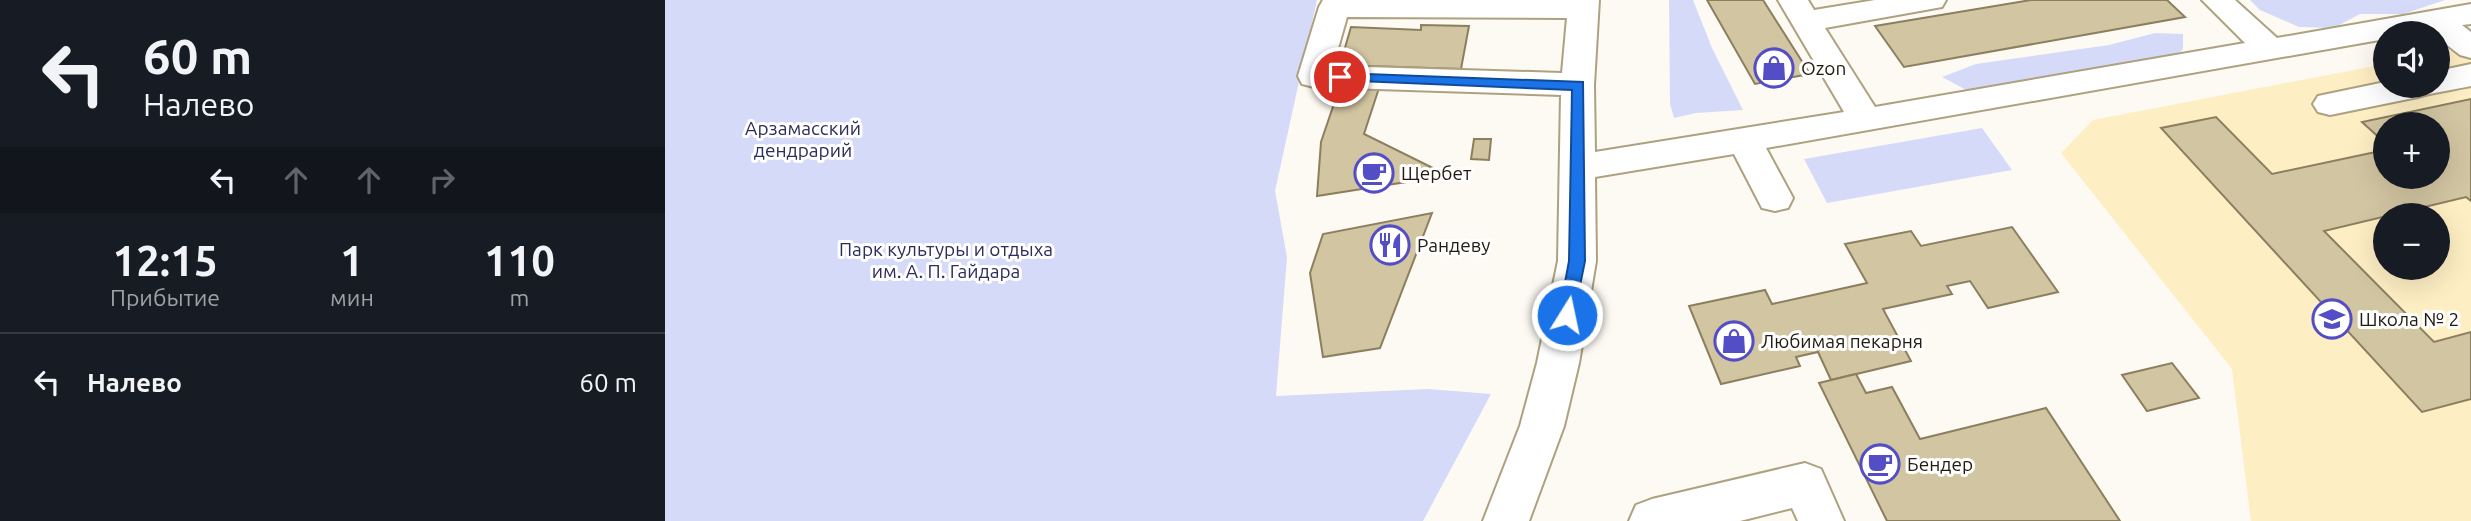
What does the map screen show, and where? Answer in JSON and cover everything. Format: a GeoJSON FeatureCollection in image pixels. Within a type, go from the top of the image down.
{"type":"FeatureCollection","features":[{"type":"Feature","properties":{"kind":"street"},"geometry":{"type":"LineString","coordinates":[[1866,120],[1800,10],[1931,0]]}},
{"type":"Feature","properties":{"kind":"street"},"geometry":{"type":"LineString","coordinates":[[2217,0],[2271,50]]}},
{"type":"Feature","properties":{"kind":"street"},"geometry":{"type":"LineString","coordinates":[[1506,521],[1542,426],[1559,363],[1577,261],[1579,85],[1584,5],[1334,7],[1314,76],[1579,85]]}},
{"type":"Feature","properties":{"kind":"street"},"geometry":{"type":"LineString","coordinates":[[2436,21],[2471,14]]}},
{"type":"Feature","properties":{"kind":"street"},"geometry":{"type":"LineString","coordinates":[[1579,167],[1745,141],[2373,32]]}},
{"type":"Feature","properties":{"kind":"street"},"geometry":{"type":"LineString","coordinates":[[2450,32],[2471,48]]}},
{"type":"Feature","properties":{"kind":"street"},"geometry":{"type":"LineString","coordinates":[[2450,79],[2471,75]]}},
{"type":"Feature","properties":{"kind":"street"},"geometry":{"type":"LineString","coordinates":[[2330,104],[2373,95]]}},
{"type":"Feature","properties":{"kind":"street"},"geometry":{"type":"LineString","coordinates":[[1745,141],[1775,198]]}},
{"type":"Feature","properties":{"kind":"street"},"geometry":{"type":"LineString","coordinates":[[1652,521],[1805,484],[1821,521]]}},
{"type":"Feature","properties":{"kind":"shaded area","name":"Школа № 2"},"geometry":{"type":"Polygon","coordinates":[[[2471,47],[2471,521],[2251,521],[2232,369],[2061,153],[2093,120],[2373,66],[2373,98],[2450,98],[2450,51],[2471,47]]]}},
{"type":"Feature","properties":{"kind":"green space","name":"Парк культуры и отдыха им. А. П. Гайдара"},"geometry":{"type":"Polygon","coordinates":[[[665,0],[1317,0],[1275,191],[1287,257],[1276,396],[1428,389],[1491,394],[1423,521],[665,521],[665,0]]]}},
{"type":"Feature","properties":{"kind":"green space"},"geometry":{"type":"Polygon","coordinates":[[[1669,0],[1693,0],[1712,48],[1743,110],[1696,113],[1674,118],[1670,104],[1669,0]]]}},
{"type":"Feature","properties":{"kind":"green space"},"geometry":{"type":"Polygon","coordinates":[[[2250,0],[2445,0],[2403,14],[2360,14],[2334,28],[2299,27],[2260,10],[2250,0]]]}},
{"type":"Feature","properties":{"kind":"green space"},"geometry":{"type":"Polygon","coordinates":[[[2155,33],[2183,34],[2183,49],[2175,58],[2005,84],[1972,93],[1942,77],[1976,64],[2109,45],[2155,33]]]}},
{"type":"Feature","properties":{"kind":"green space"},"geometry":{"type":"Polygon","coordinates":[[[1982,128],[2012,170],[1827,203],[1804,159],[1982,128]]]}},
{"type":"Feature","properties":{"kind":"building"},"geometry":{"type":"Polygon","coordinates":[[[1707,0],[1763,0],[1810,74],[1755,84],[1707,0]]]}},
{"type":"Feature","properties":{"kind":"building"},"geometry":{"type":"Polygon","coordinates":[[[2031,0],[2167,0],[2185,17],[1904,67],[1875,26],[2031,0]]]}},
{"type":"Feature","properties":{"kind":"building"},"geometry":{"type":"Polygon","coordinates":[[[1421,25],[1469,26],[1461,69],[1340,65],[1351,27],[1421,30],[1421,25]]]}},
{"type":"Feature","properties":{"kind":"building"},"geometry":{"type":"Polygon","coordinates":[[[1341,83],[1380,85],[1364,134],[1433,168],[1419,180],[1317,196],[1321,142],[1341,83]]]}},
{"type":"Feature","properties":{"kind":"building"},"geometry":{"type":"Polygon","coordinates":[[[2471,99],[2471,201],[2466,197],[2441,203],[2373,203],[2373,219],[2324,231],[2434,342],[2471,332],[2471,399],[2422,412],[2161,128],[2216,117],[2272,174],[2373,153],[2373,189],[2450,189],[2450,112],[2409,112],[2471,99]]]}},
{"type":"Feature","properties":{"kind":"building"},"geometry":{"type":"Polygon","coordinates":[[[2373,120],[2373,132],[2362,122],[2373,120]]]}},
{"type":"Feature","properties":{"kind":"building"},"geometry":{"type":"Polygon","coordinates":[[[1474,139],[1491,139],[1489,160],[1471,159],[1474,139]]]}},
{"type":"Feature","properties":{"kind":"building"},"geometry":{"type":"Polygon","coordinates":[[[1432,213],[1380,348],[1323,357],[1310,273],[1323,234],[1432,213]]]}},
{"type":"Feature","properties":{"kind":"building"},"geometry":{"type":"Polygon","coordinates":[[[2012,227],[2058,292],[1988,308],[1970,281],[1947,286],[1952,294],[1883,309],[1911,361],[1831,380],[1818,352],[1796,357],[1800,366],[1721,384],[1689,306],[1765,290],[1772,304],[1867,283],[1845,244],[1911,231],[1921,246],[2012,227]]]}},
{"type":"Feature","properties":{"kind":"building"},"geometry":{"type":"Polygon","coordinates":[[[2172,363],[2199,398],[2147,411],[2122,375],[2172,363]]]}},
{"type":"Feature","properties":{"kind":"building"},"geometry":{"type":"Polygon","coordinates":[[[1856,374],[1866,393],[1892,387],[1920,439],[2046,408],[2120,521],[1887,521],[1819,383],[1856,374]]]}},
{"type":"Feature","properties":{"kind":"place","name":"Ozon"},"geometry":{"type":"Point","coordinates":[1774,68]}},
{"type":"Feature","properties":{"kind":"place","name":"Щербет"},"geometry":{"type":"Point","coordinates":[1374,173]}},
{"type":"Feature","properties":{"kind":"place","name":"Рандеву"},"geometry":{"type":"Point","coordinates":[1390,245]}},
{"type":"Feature","properties":{"kind":"place","name":"Школа № 2"},"geometry":{"type":"Point","coordinates":[2332,319]}},
{"type":"Feature","properties":{"kind":"place","name":"Любимая пекарня"},"geometry":{"type":"Point","coordinates":[1734,341]}},
{"type":"Feature","properties":{"kind":"place","name":"Бендер"},"geometry":{"type":"Point","coordinates":[1880,464]}},
{"type":"Feature","properties":{"kind":"route"},"geometry":{"type":"LineString","coordinates":[[1340,77],[1579,85],[1577,261],[1567,315]]}},
{"type":"Feature","properties":{"kind":"park label","name":"Арзамасский дендрарий"},"geometry":{"type":"Point","coordinates":[803,139]}}]}
